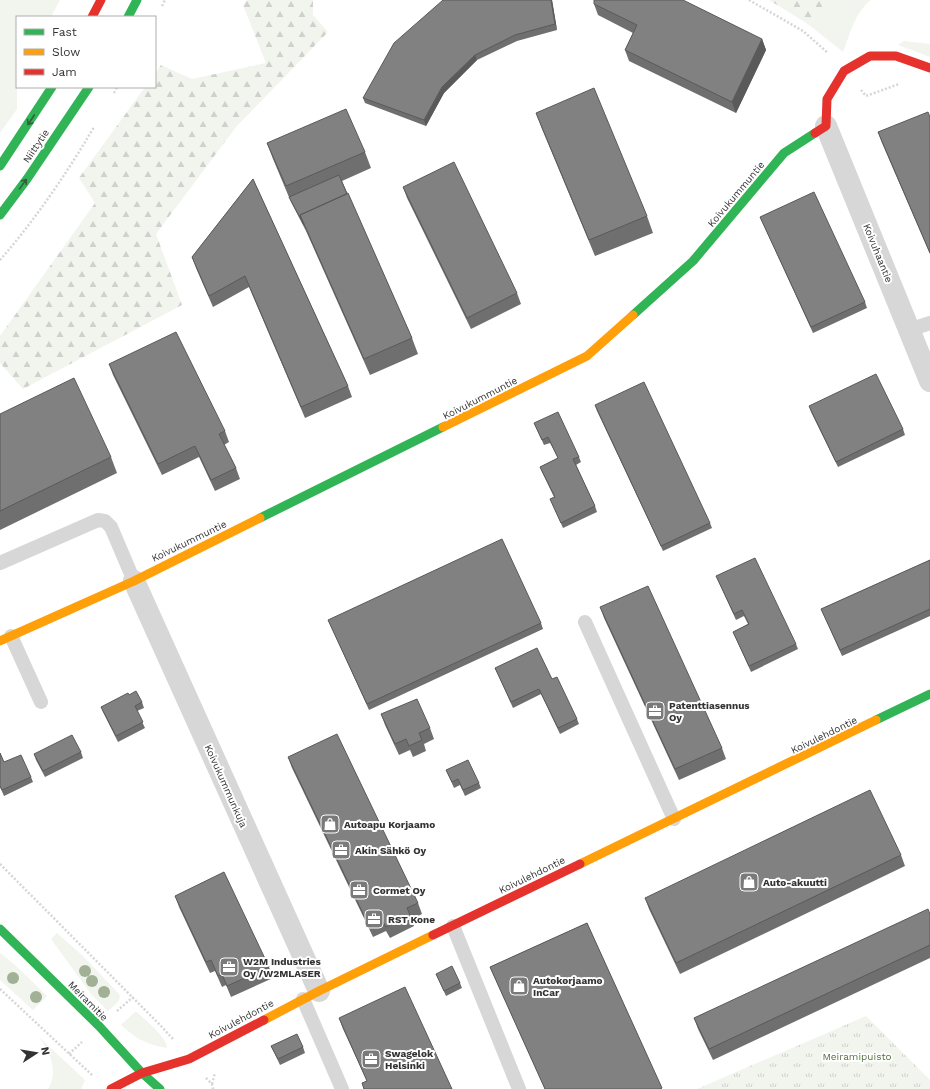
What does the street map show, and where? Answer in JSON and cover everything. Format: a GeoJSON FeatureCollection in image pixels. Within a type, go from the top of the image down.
{"type":"FeatureCollection","features":[{"type":"Feature","properties":{"kind":"street"},"geometry":{"type":"LineString","coordinates":[[93,16],[102,0]]}},
{"type":"Feature","properties":{"kind":"street"},"geometry":{"type":"LineString","coordinates":[[128,16],[136,0]]}},
{"type":"Feature","properties":{"kind":"street"},"geometry":{"type":"LineString","coordinates":[[826,126],[827,99],[844,70],[870,56],[896,56],[930,68]]}},
{"type":"Feature","properties":{"kind":"street","name":"Niittytie"},"geometry":{"type":"LineString","coordinates":[[0,166],[51,88]]}},
{"type":"Feature","properties":{"kind":"street","name":"Niittytie"},"geometry":{"type":"LineString","coordinates":[[0,215],[87,88]]}},
{"type":"Feature","properties":{"kind":"street","name":"Koivuhaantie"},"geometry":{"type":"LineString","coordinates":[[826,126],[930,381]]}},
{"type":"Feature","properties":{"kind":"street","name":"Koivukummuntie"},"geometry":{"type":"LineString","coordinates":[[5,638],[134,581],[587,356],[693,261],[784,153],[826,126]]}},
{"type":"Feature","properties":{"kind":"street","name":"Koivukummunkuja"},"geometry":{"type":"LineString","coordinates":[[134,581],[311,995]]}},
{"type":"Feature","properties":{"kind":"street","name":"Koivulehdontie"},"geometry":{"type":"LineString","coordinates":[[111,1089],[142,1073],[189,1059],[311,995],[930,694]]}},
{"type":"Feature","properties":{"kind":"street","name":"Meiramitie"},"geometry":{"type":"LineString","coordinates":[[0,929],[99,1026],[142,1073],[160,1089]]}},
{"type":"Feature","properties":{"kind":"lane"},"geometry":{"type":"LineString","coordinates":[[909,330],[930,323]]}},
{"type":"Feature","properties":{"kind":"lane"},"geometry":{"type":"LineString","coordinates":[[0,563],[98,520],[105,521],[111,527],[134,581]]}},
{"type":"Feature","properties":{"kind":"lane"},"geometry":{"type":"LineString","coordinates":[[584,622],[674,819]]}},
{"type":"Feature","properties":{"kind":"lane"},"geometry":{"type":"LineString","coordinates":[[5,638],[41,702]]}},
{"type":"Feature","properties":{"kind":"lane"},"geometry":{"type":"LineString","coordinates":[[453,926],[519,1089]]}},
{"type":"Feature","properties":{"kind":"lane"},"geometry":{"type":"LineString","coordinates":[[311,995],[342,1089]]}},
{"type":"Feature","properties":{"kind":"path"},"geometry":{"type":"LineString","coordinates":[[748,0],[803,31],[824,49],[866,96],[906,82]]}},
{"type":"Feature","properties":{"kind":"path"},"geometry":{"type":"LineString","coordinates":[[0,864],[160,1025],[212,1084],[213,1089]]}},
{"type":"Feature","properties":{"kind":"path"},"geometry":{"type":"LineString","coordinates":[[0,989],[96,1079]]}},
{"type":"Feature","properties":{"kind":"green space"},"geometry":{"type":"Polygon","coordinates":[[[0,0],[60,0],[52,16],[16,16],[17,109],[0,133],[0,0]]]}},
{"type":"Feature","properties":{"kind":"green space"},"geometry":{"type":"Polygon","coordinates":[[[247,0],[313,0],[313,15],[328,32],[236,127],[156,234],[182,305],[23,389],[0,363],[0,336],[95,203],[79,178],[144,88],[156,88],[156,72],[161,65],[192,79],[266,63],[243,5],[247,0]]]}},
{"type":"Feature","properties":{"kind":"green space"},"geometry":{"type":"Polygon","coordinates":[[[769,0],[825,0],[820,12],[808,24],[769,0]]]}},
{"type":"Feature","properties":{"kind":"green space"},"geometry":{"type":"Polygon","coordinates":[[[825,0],[871,0],[865,5],[857,17],[843,52],[808,24],[820,12],[825,0]]]}},
{"type":"Feature","properties":{"kind":"green space"},"geometry":{"type":"Polygon","coordinates":[[[904,41],[930,44],[930,57],[898,45],[904,41]]]}},
{"type":"Feature","properties":{"kind":"green space"},"geometry":{"type":"Polygon","coordinates":[[[57,933],[83,956],[119,994],[120,997],[118,1002],[108,1011],[91,994],[51,939],[57,933]]]}},
{"type":"Feature","properties":{"kind":"green space"},"geometry":{"type":"Polygon","coordinates":[[[0,953],[14,964],[47,996],[33,1010],[0,980],[0,953]]]}},
{"type":"Feature","properties":{"kind":"green space"},"geometry":{"type":"Polygon","coordinates":[[[135,1012],[137,1012],[160,1034],[167,1048],[153,1045],[142,1040],[121,1025],[135,1012]]]}},
{"type":"Feature","properties":{"kind":"green space","name":"Meiramipuisto"},"geometry":{"type":"Polygon","coordinates":[[[866,1016],[930,1080],[930,1089],[697,1089],[866,1016]]]}},
{"type":"Feature","properties":{"kind":"green space"},"geometry":{"type":"Polygon","coordinates":[[[39,1037],[85,1080],[81,1089],[48,1089],[53,1075],[52,1062],[47,1049],[39,1037]]]}},
{"type":"Feature","properties":{"kind":"building"},"geometry":{"type":"Polygon","coordinates":[[[443,0],[551,0],[555,24],[515,35],[475,55],[442,87],[424,120],[363,98],[394,43],[443,0]]]}},
{"type":"Feature","properties":{"kind":"building"},"geometry":{"type":"Polygon","coordinates":[[[594,0],[683,0],[762,39],[732,102],[625,50],[637,25],[594,4],[594,0]]]}},
{"type":"Feature","properties":{"kind":"building"},"geometry":{"type":"Polygon","coordinates":[[[594,88],[647,216],[589,240],[536,113],[594,88]]]}},
{"type":"Feature","properties":{"kind":"building"},"geometry":{"type":"Polygon","coordinates":[[[346,109],[365,152],[286,186],[267,143],[346,109]]]}},
{"type":"Feature","properties":{"kind":"building"},"geometry":{"type":"Polygon","coordinates":[[[928,112],[930,117],[930,253],[878,132],[928,112]]]}},
{"type":"Feature","properties":{"kind":"building"},"geometry":{"type":"Polygon","coordinates":[[[454,162],[517,293],[467,318],[403,187],[454,162]]]}},
{"type":"Feature","properties":{"kind":"building"},"geometry":{"type":"Polygon","coordinates":[[[339,175],[347,194],[300,215],[304,225],[289,197],[339,175]]]}},
{"type":"Feature","properties":{"kind":"building"},"geometry":{"type":"Polygon","coordinates":[[[253,179],[348,386],[301,407],[245,276],[209,296],[192,257],[253,179]]]}},
{"type":"Feature","properties":{"kind":"building"},"geometry":{"type":"Polygon","coordinates":[[[814,192],[865,302],[811,327],[760,217],[814,192]]]}},
{"type":"Feature","properties":{"kind":"building"},"geometry":{"type":"Polygon","coordinates":[[[348,193],[412,338],[364,359],[300,215],[348,193]]]}},
{"type":"Feature","properties":{"kind":"building"},"geometry":{"type":"Polygon","coordinates":[[[176,332],[225,431],[219,434],[236,468],[211,480],[195,446],[158,464],[109,364],[176,332]]]}},
{"type":"Feature","properties":{"kind":"building"},"geometry":{"type":"Polygon","coordinates":[[[876,374],[903,429],[836,462],[809,406],[876,374]]]}},
{"type":"Feature","properties":{"kind":"building"},"geometry":{"type":"Polygon","coordinates":[[[74,378],[111,457],[0,511],[0,414],[74,378]]]}},
{"type":"Feature","properties":{"kind":"building"},"geometry":{"type":"Polygon","coordinates":[[[644,382],[710,523],[661,546],[595,405],[644,382]]]}},
{"type":"Feature","properties":{"kind":"building"},"geometry":{"type":"Polygon","coordinates":[[[558,412],[579,457],[573,459],[595,506],[561,523],[550,499],[555,497],[540,467],[558,458],[548,437],[542,440],[534,423],[558,412]]]}},
{"type":"Feature","properties":{"kind":"building"},"geometry":{"type":"Polygon","coordinates":[[[502,539],[541,623],[367,704],[328,620],[502,539]]]}},
{"type":"Feature","properties":{"kind":"building"},"geometry":{"type":"Polygon","coordinates":[[[755,558],[796,644],[749,666],[733,632],[749,624],[742,610],[734,614],[716,576],[755,558]]]}},
{"type":"Feature","properties":{"kind":"building"},"geometry":{"type":"Polygon","coordinates":[[[930,560],[930,609],[840,650],[821,609],[930,560]]]}},
{"type":"Feature","properties":{"kind":"building"},"geometry":{"type":"Polygon","coordinates":[[[648,586],[722,748],[675,769],[600,607],[648,586]]]}},
{"type":"Feature","properties":{"kind":"building"},"geometry":{"type":"Polygon","coordinates":[[[537,648],[552,679],[557,677],[577,719],[558,728],[539,689],[511,702],[495,668],[537,648]]]}},
{"type":"Feature","properties":{"kind":"building"},"geometry":{"type":"Polygon","coordinates":[[[136,691],[142,702],[135,706],[143,722],[116,736],[101,707],[128,693],[129,695],[136,691]]]}},
{"type":"Feature","properties":{"kind":"building"},"geometry":{"type":"Polygon","coordinates":[[[417,699],[430,728],[419,733],[422,740],[409,746],[406,739],[395,744],[381,714],[417,699]]]}},
{"type":"Feature","properties":{"kind":"building"},"geometry":{"type":"Polygon","coordinates":[[[337,734],[418,903],[407,908],[410,915],[386,927],[382,920],[369,926],[288,757],[337,734]]]}},
{"type":"Feature","properties":{"kind":"building"},"geometry":{"type":"Polygon","coordinates":[[[72,735],[81,752],[43,771],[34,754],[72,735]]]}},
{"type":"Feature","properties":{"kind":"building"},"geometry":{"type":"Polygon","coordinates":[[[0,753],[4,762],[21,755],[31,777],[2,790],[0,786],[0,753]]]}},
{"type":"Feature","properties":{"kind":"building"},"geometry":{"type":"Polygon","coordinates":[[[468,760],[479,783],[463,790],[458,779],[452,782],[446,770],[468,760]]]}},
{"type":"Feature","properties":{"kind":"building"},"geometry":{"type":"Polygon","coordinates":[[[870,790],[901,855],[676,963],[645,898],[870,790]]]}},
{"type":"Feature","properties":{"kind":"building"},"geometry":{"type":"Polygon","coordinates":[[[224,872],[269,967],[227,986],[222,974],[218,976],[211,960],[206,962],[175,896],[224,872]]]}},
{"type":"Feature","properties":{"kind":"building"},"geometry":{"type":"Polygon","coordinates":[[[928,909],[930,914],[930,945],[709,1049],[694,1018],[928,909]]]}},
{"type":"Feature","properties":{"kind":"building"},"geometry":{"type":"Polygon","coordinates":[[[587,923],[662,1088],[660,1089],[545,1089],[490,967],[587,923]]]}},
{"type":"Feature","properties":{"kind":"building"},"geometry":{"type":"Polygon","coordinates":[[[452,966],[460,983],[444,991],[436,974],[452,966]]]}},
{"type":"Feature","properties":{"kind":"building"},"geometry":{"type":"Polygon","coordinates":[[[405,987],[452,1089],[364,1089],[362,1083],[367,1081],[339,1018],[405,987]]]}},
{"type":"Feature","properties":{"kind":"building"},"geometry":{"type":"Polygon","coordinates":[[[297,1034],[303,1047],[278,1059],[271,1046],[297,1034]]]}},
{"type":"Feature","properties":{"kind":"traffic: fast"},"geometry":{"type":"LineString","coordinates":[[129,16],[137,0]]}},
{"type":"Feature","properties":{"kind":"traffic: fast"},"geometry":{"type":"LineString","coordinates":[[0,166],[51,88]]}},
{"type":"Feature","properties":{"kind":"traffic: fast"},"geometry":{"type":"LineString","coordinates":[[0,215],[27,179],[88,88]]}},
{"type":"Feature","properties":{"kind":"traffic: fast"},"geometry":{"type":"LineString","coordinates":[[633,315],[693,261],[784,153],[815,133]]}},
{"type":"Feature","properties":{"kind":"traffic: fast"},"geometry":{"type":"LineString","coordinates":[[260,518],[443,427]]}},
{"type":"Feature","properties":{"kind":"traffic: fast"},"geometry":{"type":"LineString","coordinates":[[876,720],[930,694]]}},
{"type":"Feature","properties":{"kind":"traffic: fast"},"geometry":{"type":"LineString","coordinates":[[0,929],[99,1026],[142,1073],[160,1089]]}},
{"type":"Feature","properties":{"kind":"traffic: slow"},"geometry":{"type":"LineString","coordinates":[[443,427],[587,356],[633,315]]}},
{"type":"Feature","properties":{"kind":"traffic: slow"},"geometry":{"type":"LineString","coordinates":[[0,641],[134,581],[260,518]]}},
{"type":"Feature","properties":{"kind":"traffic: slow"},"geometry":{"type":"LineString","coordinates":[[580,864],[876,720]]}},
{"type":"Feature","properties":{"kind":"traffic: slow"},"geometry":{"type":"LineString","coordinates":[[264,1020],[433,935]]}},
{"type":"Feature","properties":{"kind":"traffic: jam"},"geometry":{"type":"LineString","coordinates":[[93,16],[101,0]]}},
{"type":"Feature","properties":{"kind":"traffic: jam"},"geometry":{"type":"LineString","coordinates":[[815,133],[826,126],[827,99],[844,71],[870,56],[896,56],[930,68]]}},
{"type":"Feature","properties":{"kind":"traffic: jam"},"geometry":{"type":"LineString","coordinates":[[433,935],[580,864]]}},
{"type":"Feature","properties":{"kind":"traffic: jam"},"geometry":{"type":"LineString","coordinates":[[111,1089],[142,1073],[189,1059],[264,1020]]}},
{"type":"Feature","properties":{"kind":"place","name":"Patenttiasennus Oy"},"geometry":{"type":"Point","coordinates":[655,711]}},
{"type":"Feature","properties":{"kind":"place","name":"Autoapu Korjaamo"},"geometry":{"type":"Point","coordinates":[330,824]}},
{"type":"Feature","properties":{"kind":"place","name":"Akin Sähkö Oy"},"geometry":{"type":"Point","coordinates":[341,850]}},
{"type":"Feature","properties":{"kind":"place","name":"Auto-akuutti"},"geometry":{"type":"Point","coordinates":[749,882]}},
{"type":"Feature","properties":{"kind":"place","name":"Cormet Oy"},"geometry":{"type":"Point","coordinates":[359,890]}},
{"type":"Feature","properties":{"kind":"place","name":"RST Kone"},"geometry":{"type":"Point","coordinates":[374,919]}},
{"type":"Feature","properties":{"kind":"place","name":"W2M Industries Oy /W2MLASER"},"geometry":{"type":"Point","coordinates":[229,967]}},
{"type":"Feature","properties":{"kind":"place","name":"Autokorjaamo InCar"},"geometry":{"type":"Point","coordinates":[519,986]}},
{"type":"Feature","properties":{"kind":"place","name":"Swagelok Helsinki"},"geometry":{"type":"Point","coordinates":[371,1059]}}]}
